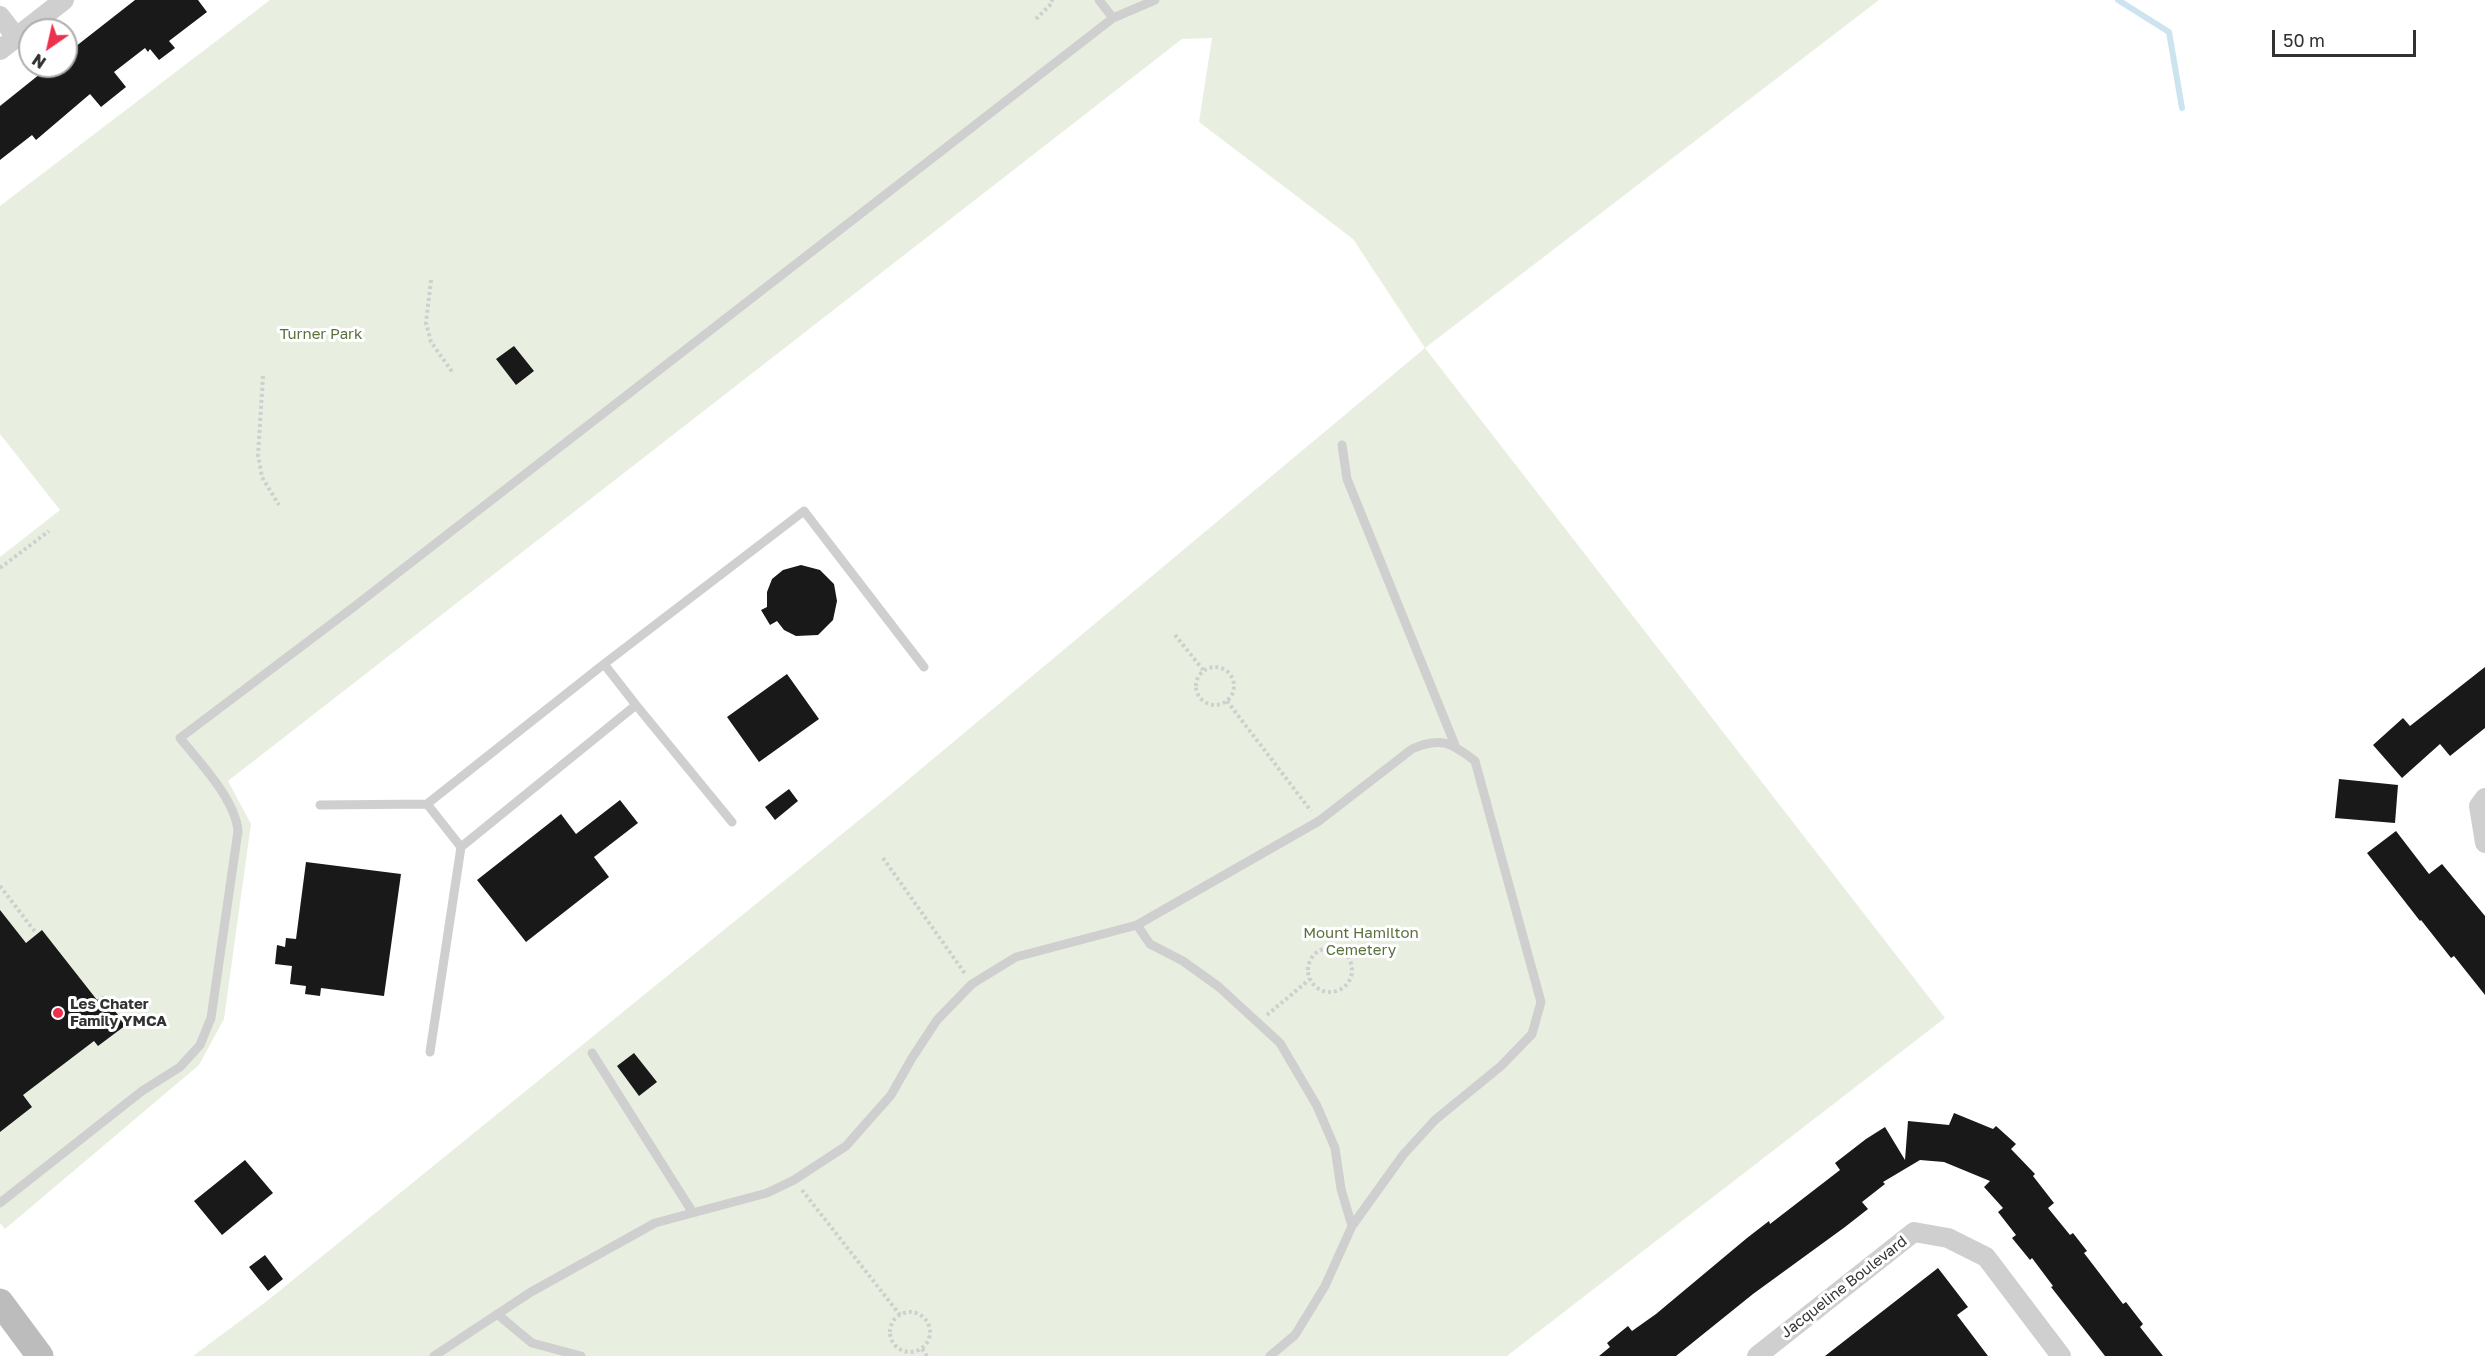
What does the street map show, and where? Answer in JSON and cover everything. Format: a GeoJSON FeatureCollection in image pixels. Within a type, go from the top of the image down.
{"type":"FeatureCollection","features":[{"type":"Feature","properties":{"kind":"main road"},"geometry":{"type":"LineString","coordinates":[[0,1302],[39,1356]]}},
{"type":"Feature","properties":{"kind":"street"},"geometry":{"type":"LineString","coordinates":[[0,50],[64,0]]}},
{"type":"Feature","properties":{"kind":"street"},"geometry":{"type":"LineString","coordinates":[[0,16],[16,37]]}},
{"type":"Feature","properties":{"kind":"street"},"geometry":{"type":"LineString","coordinates":[[2485,798],[2480,806],[2485,843]]}},
{"type":"Feature","properties":{"kind":"street","name":"Jacqueline Boulevard"},"geometry":{"type":"LineString","coordinates":[[1757,1356],[1914,1232],[1948,1238],[1986,1257],[2061,1356]]}},
{"type":"Feature","properties":{"kind":"lane"},"geometry":{"type":"LineString","coordinates":[[1099,0],[1113,18]]}},
{"type":"Feature","properties":{"kind":"lane"},"geometry":{"type":"LineString","coordinates":[[0,1203],[142,1091],[180,1067],[200,1045],[211,1018],[238,831],[237,821],[230,803],[180,738],[364,599],[1113,18],[1155,0]]}},
{"type":"Feature","properties":{"kind":"lane"},"geometry":{"type":"LineString","coordinates":[[1270,1356],[1295,1335],[1325,1286],[1352,1226],[1403,1155],[1419,1137],[1501,1066],[1532,1034],[1541,1002],[1475,761],[1455,745],[1347,479],[1342,445]]}},
{"type":"Feature","properties":{"kind":"lane"},"geometry":{"type":"LineString","coordinates":[[320,805],[427,804],[604,664],[804,511],[924,667]]}},
{"type":"Feature","properties":{"kind":"lane"},"geometry":{"type":"LineString","coordinates":[[604,664],[732,822]]}},
{"type":"Feature","properties":{"kind":"lane"},"geometry":{"type":"LineString","coordinates":[[430,1052],[461,847],[636,705]]}},
{"type":"Feature","properties":{"kind":"lane"},"geometry":{"type":"LineString","coordinates":[[435,1356],[497,1314],[596,1254],[655,1223],[767,1193],[794,1180],[846,1146],[891,1095],[937,1020],[972,984],[1016,957],[1137,925],[1319,821],[1412,748],[1429,741],[1455,745]]}},
{"type":"Feature","properties":{"kind":"lane"},"geometry":{"type":"LineString","coordinates":[[427,804],[461,847]]}},
{"type":"Feature","properties":{"kind":"lane"},"geometry":{"type":"LineString","coordinates":[[1137,925],[1150,945],[1183,961],[1219,987],[1259,1021],[1280,1043],[1317,1106],[1335,1148],[1341,1189],[1352,1226]]}},
{"type":"Feature","properties":{"kind":"lane"},"geometry":{"type":"LineString","coordinates":[[592,1053],[693,1213]]}},
{"type":"Feature","properties":{"kind":"lane"},"geometry":{"type":"LineString","coordinates":[[497,1314],[532,1343],[581,1356]]}},
{"type":"Feature","properties":{"kind":"path"},"geometry":{"type":"LineString","coordinates":[[1036,19],[1052,3],[1052,0]]}},
{"type":"Feature","properties":{"kind":"path"},"geometry":{"type":"LineString","coordinates":[[431,280],[426,323],[431,342],[453,373]]}},
{"type":"Feature","properties":{"kind":"path"},"geometry":{"type":"LineString","coordinates":[[263,376],[258,455],[262,477],[279,505]]}},
{"type":"Feature","properties":{"kind":"path"},"geometry":{"type":"LineString","coordinates":[[0,568],[49,531]]}},
{"type":"Feature","properties":{"kind":"path"},"geometry":{"type":"LineString","coordinates":[[1175,635],[1204,671]]}},
{"type":"Feature","properties":{"kind":"path"},"geometry":{"type":"LineString","coordinates":[[1216,668],[1228,672],[1232,677],[1233,690],[1227,701],[1216,705],[1204,702],[1200,698],[1196,687],[1204,671],[1216,668]]}},
{"type":"Feature","properties":{"kind":"path"},"geometry":{"type":"LineString","coordinates":[[1227,701],[1319,821]]}},
{"type":"Feature","properties":{"kind":"path"},"geometry":{"type":"LineString","coordinates":[[883,858],[972,984]]}},
{"type":"Feature","properties":{"kind":"path"},"geometry":{"type":"LineString","coordinates":[[0,886],[36,933]]}},
{"type":"Feature","properties":{"kind":"path"},"geometry":{"type":"LineString","coordinates":[[1332,948],[1346,955],[1350,961],[1352,975],[1339,990],[1332,992],[1319,989],[1310,979],[1309,964],[1317,952],[1332,948]]}},
{"type":"Feature","properties":{"kind":"path"},"geometry":{"type":"LineString","coordinates":[[1259,1021],[1310,979]]}},
{"type":"Feature","properties":{"kind":"path"},"geometry":{"type":"LineString","coordinates":[[794,1180],[900,1315]]}},
{"type":"Feature","properties":{"kind":"path"},"geometry":{"type":"LineString","coordinates":[[913,1312],[925,1319],[930,1331],[927,1344],[922,1349],[909,1353],[893,1343],[891,1325],[900,1315],[913,1312]]}},
{"type":"Feature","properties":{"kind":"path"},"geometry":{"type":"LineString","coordinates":[[922,1349],[927,1356]]}},
{"type":"Feature","properties":{"kind":"green space","name":"Turner Park"},"geometry":{"type":"Polygon","coordinates":[[[270,0],[1879,0],[1425,348],[1353,239],[1199,122],[1212,38],[1182,39],[228,781],[251,824],[224,1019],[199,1065],[5,1229],[0,1223],[0,557],[60,510],[0,434],[0,206],[270,0]]]}},
{"type":"Feature","properties":{"kind":"green space","name":"Mount Hamilton Cemetery"},"geometry":{"type":"Polygon","coordinates":[[[1425,348],[1945,1018],[1507,1356],[193,1356],[267,1301],[879,804],[1425,348]]]}},
{"type":"Feature","properties":{"kind":"building"},"geometry":{"type":"Polygon","coordinates":[[[135,0],[198,0],[207,12],[169,41],[175,48],[159,60],[150,49],[148,52],[145,48],[114,72],[126,87],[101,107],[90,94],[36,140],[32,135],[0,160],[0,106],[35,78],[78,78],[78,45],[135,0]]]}},
{"type":"Feature","properties":{"kind":"building"},"geometry":{"type":"Polygon","coordinates":[[[514,346],[534,371],[516,385],[496,359],[514,346]]]}},
{"type":"Feature","properties":{"kind":"building"},"geometry":{"type":"Polygon","coordinates":[[[801,565],[820,570],[834,584],[837,601],[833,620],[818,635],[796,636],[784,630],[777,621],[770,625],[761,610],[767,607],[767,592],[772,579],[783,570],[801,565]]]}},
{"type":"Feature","properties":{"kind":"building"},"geometry":{"type":"Polygon","coordinates":[[[2485,667],[2485,728],[2450,756],[2440,744],[2402,778],[2373,745],[2403,718],[2410,726],[2485,667]]]}},
{"type":"Feature","properties":{"kind":"building"},"geometry":{"type":"Polygon","coordinates":[[[787,674],[819,719],[759,762],[727,717],[787,674]]]}},
{"type":"Feature","properties":{"kind":"building"},"geometry":{"type":"Polygon","coordinates":[[[2339,779],[2398,785],[2395,823],[2335,818],[2339,779]]]}},
{"type":"Feature","properties":{"kind":"building"},"geometry":{"type":"Polygon","coordinates":[[[789,789],[798,801],[775,820],[765,807],[789,789]]]}},
{"type":"Feature","properties":{"kind":"building"},"geometry":{"type":"Polygon","coordinates":[[[620,800],[638,823],[594,857],[609,877],[526,942],[477,880],[561,814],[576,834],[620,800]]]}},
{"type":"Feature","properties":{"kind":"building"},"geometry":{"type":"Polygon","coordinates":[[[2396,831],[2429,874],[2442,864],[2485,916],[2485,995],[2454,956],[2451,958],[2420,921],[2367,853],[2396,831]]]}},
{"type":"Feature","properties":{"kind":"building"},"geometry":{"type":"Polygon","coordinates":[[[306,862],[401,874],[384,996],[321,988],[320,996],[305,994],[306,986],[290,984],[292,966],[275,964],[277,945],[285,947],[286,938],[296,939],[306,862]]]}},
{"type":"Feature","properties":{"kind":"building","name":"Les Chater Family YMCA"},"geometry":{"type":"Polygon","coordinates":[[[0,910],[26,943],[42,930],[97,1000],[103,996],[126,1025],[98,1046],[94,1041],[23,1095],[32,1107],[0,1132],[0,910]]]}},
{"type":"Feature","properties":{"kind":"building"},"geometry":{"type":"Polygon","coordinates":[[[634,1053],[657,1082],[639,1096],[617,1066],[634,1053]]]}},
{"type":"Feature","properties":{"kind":"building"},"geometry":{"type":"Polygon","coordinates":[[[1954,1113],[1993,1129],[1996,1126],[2016,1144],[2011,1149],[2035,1174],[2033,1176],[2054,1203],[2048,1208],[2070,1235],[2073,1233],[2087,1251],[2084,1253],[2123,1304],[2126,1302],[2143,1324],[2140,1327],[2163,1356],[2105,1356],[2051,1287],[2053,1286],[2032,1258],[2030,1260],[2012,1238],[2016,1235],[1998,1212],[2003,1208],[1984,1187],[1990,1181],[1944,1162],[1920,1160],[1883,1182],[1885,1184],[1862,1202],[1868,1209],[1753,1294],[1676,1356],[1599,1356],[1610,1347],[1607,1343],[1628,1326],[1632,1331],[1656,1314],[1747,1238],[1769,1221],[1770,1224],[1840,1170],[1835,1163],[1866,1139],[1885,1127],[1905,1160],[1908,1121],[1949,1125],[1954,1113]]]}},
{"type":"Feature","properties":{"kind":"building"},"geometry":{"type":"Polygon","coordinates":[[[245,1160],[273,1193],[222,1235],[194,1201],[245,1160]]]}},
{"type":"Feature","properties":{"kind":"building"},"geometry":{"type":"Polygon","coordinates":[[[265,1255],[283,1279],[268,1291],[249,1267],[265,1255]]]}},
{"type":"Feature","properties":{"kind":"building"},"geometry":{"type":"Polygon","coordinates":[[[1938,1268],[1968,1307],[1957,1315],[1988,1356],[1825,1356],[1938,1268]]]}},
{"type":"Feature","properties":{"kind":"waterway"},"geometry":{"type":"LineString","coordinates":[[2118,0],[2169,32],[2182,108]]}},
{"type":"Feature","properties":{"kind":"place","name":"Les Chater Family YMCA"},"geometry":{"type":"Point","coordinates":[58,1013]}}]}
